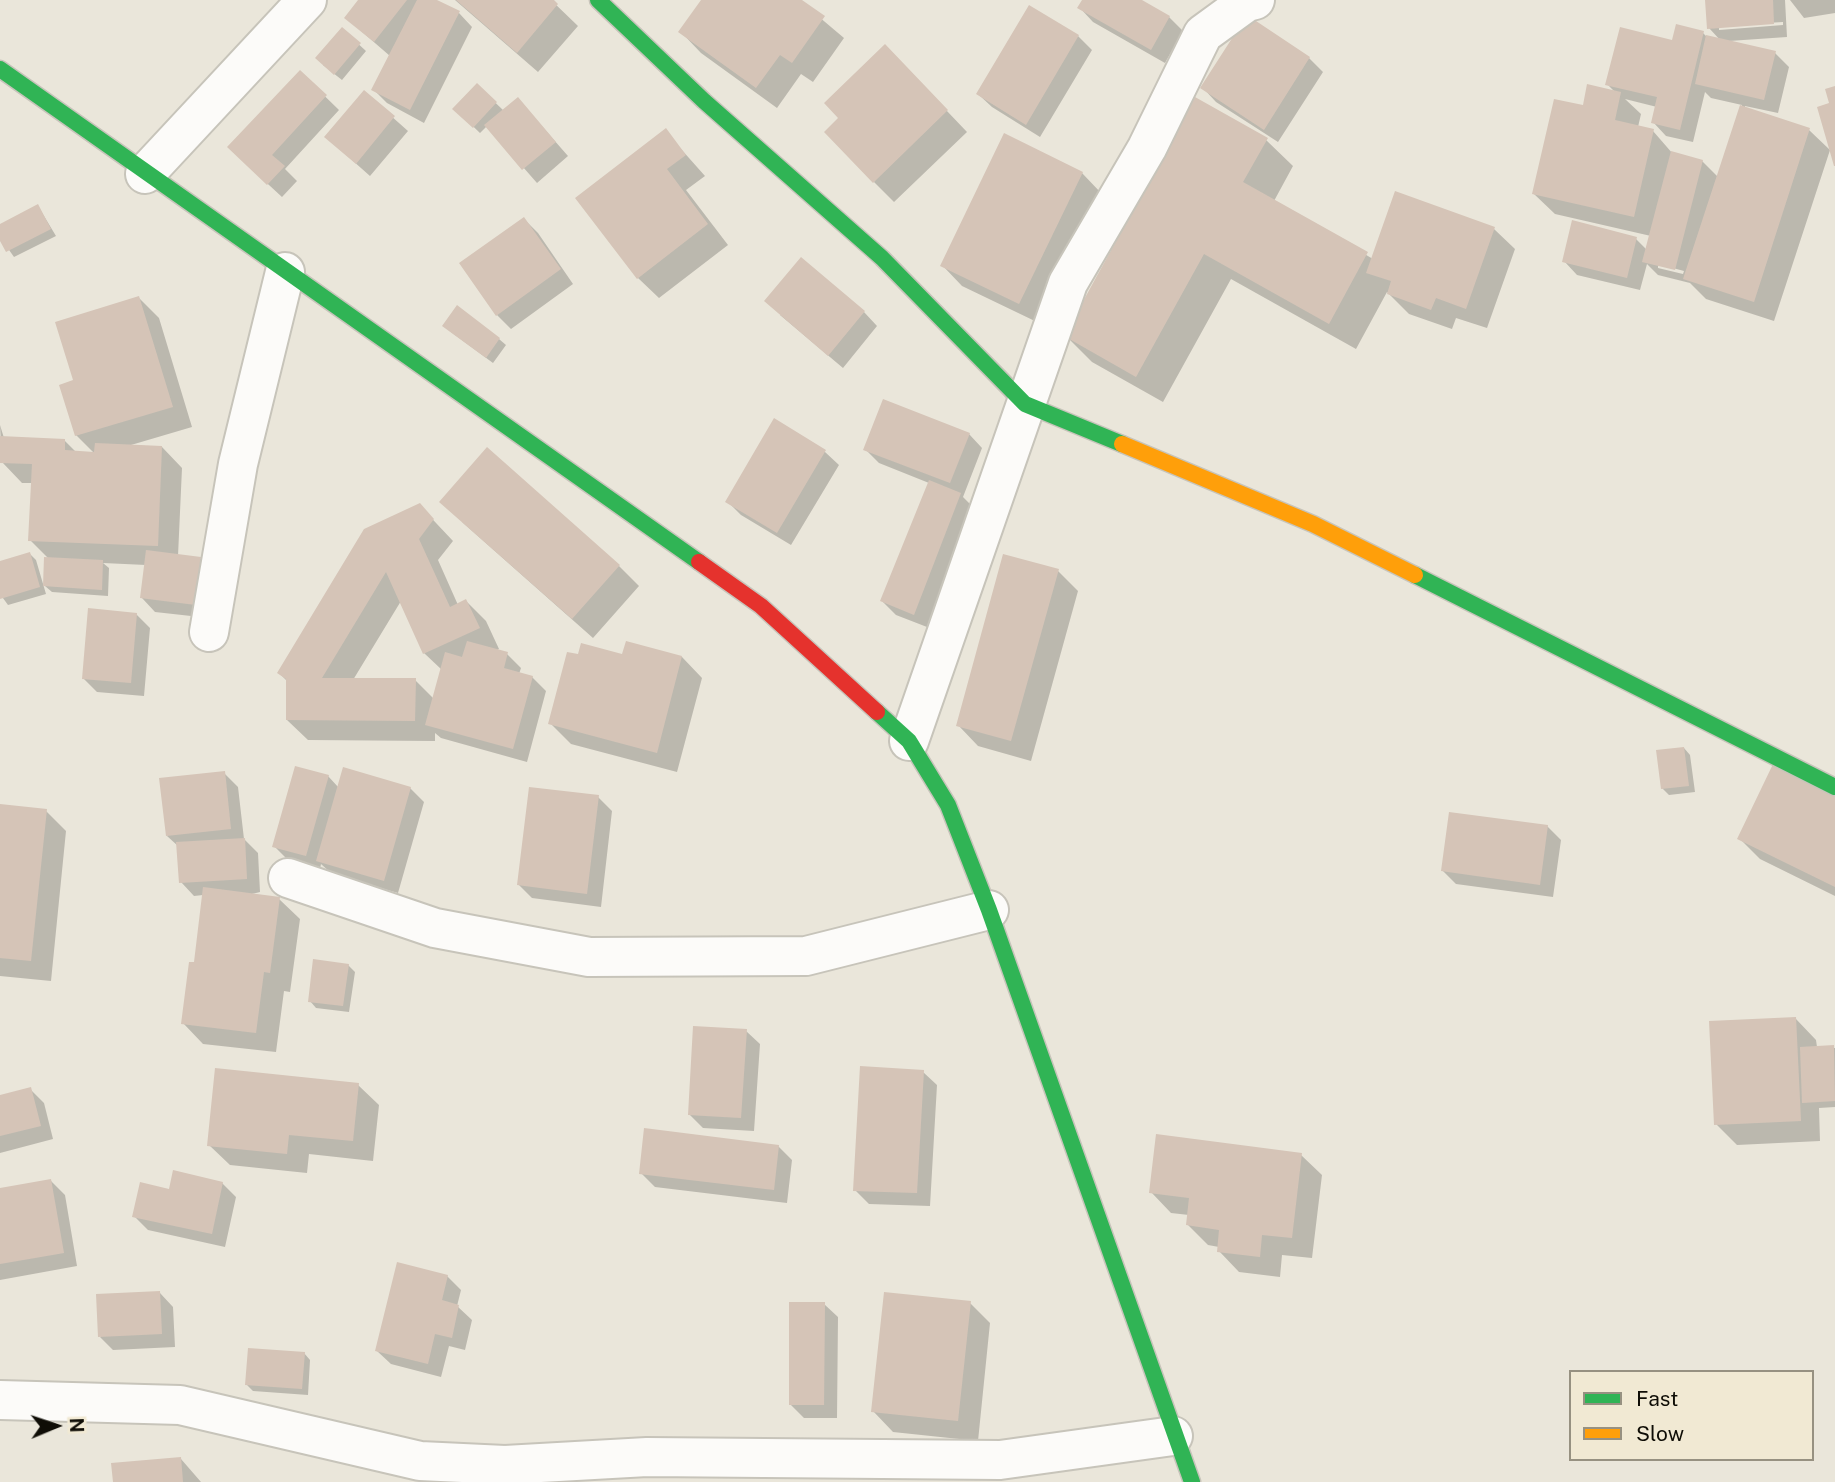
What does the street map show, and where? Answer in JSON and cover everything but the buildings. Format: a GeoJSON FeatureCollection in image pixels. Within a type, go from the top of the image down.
{"type":"FeatureCollection","features":[{"type":"Feature","properties":{"kind":"street"},"geometry":{"type":"LineString","coordinates":[[145,174],[307,0]]}},
{"type":"Feature","properties":{"kind":"street"},"geometry":{"type":"LineString","coordinates":[[598,0],[704,101],[882,258],[1025,404],[1312,524],[1835,787]]}},
{"type":"Feature","properties":{"kind":"street"},"geometry":{"type":"LineString","coordinates":[[909,741],[1068,282],[1147,148],[1203,34],[1247,2],[1255,0]]}},
{"type":"Feature","properties":{"kind":"street"},"geometry":{"type":"LineString","coordinates":[[0,69],[145,174],[761,606],[909,741],[948,804],[989,910],[1192,1482]]}},
{"type":"Feature","properties":{"kind":"street"},"geometry":{"type":"LineString","coordinates":[[209,632],[239,464],[285,272]]}},
{"type":"Feature","properties":{"kind":"street"},"geometry":{"type":"LineString","coordinates":[[288,878],[435,928],[589,957],[806,956],[989,910]]}},
{"type":"Feature","properties":{"kind":"street"},"geometry":{"type":"LineString","coordinates":[[0,1400],[52,1404],[180,1405],[420,1461],[505,1465],[647,1457],[943,1472],[1000,1460],[1174,1437]]}},
{"type":"Feature","properties":{"kind":"traffic: fast"},"geometry":{"type":"LineString","coordinates":[[598,0],[704,101],[882,258],[1025,404],[1122,444]]}},
{"type":"Feature","properties":{"kind":"traffic: fast"},"geometry":{"type":"LineString","coordinates":[[0,69],[699,562]]}},
{"type":"Feature","properties":{"kind":"traffic: fast"},"geometry":{"type":"LineString","coordinates":[[1415,575],[1835,787]]}},
{"type":"Feature","properties":{"kind":"traffic: fast"},"geometry":{"type":"LineString","coordinates":[[877,712],[909,741],[948,805],[989,910],[1192,1482]]}},
{"type":"Feature","properties":{"kind":"traffic: slow"},"geometry":{"type":"LineString","coordinates":[[1122,444],[1313,524],[1415,575]]}},
{"type":"Feature","properties":{"kind":"traffic: jam"},"geometry":{"type":"LineString","coordinates":[[699,562],[761,606],[877,712]]}}]}
